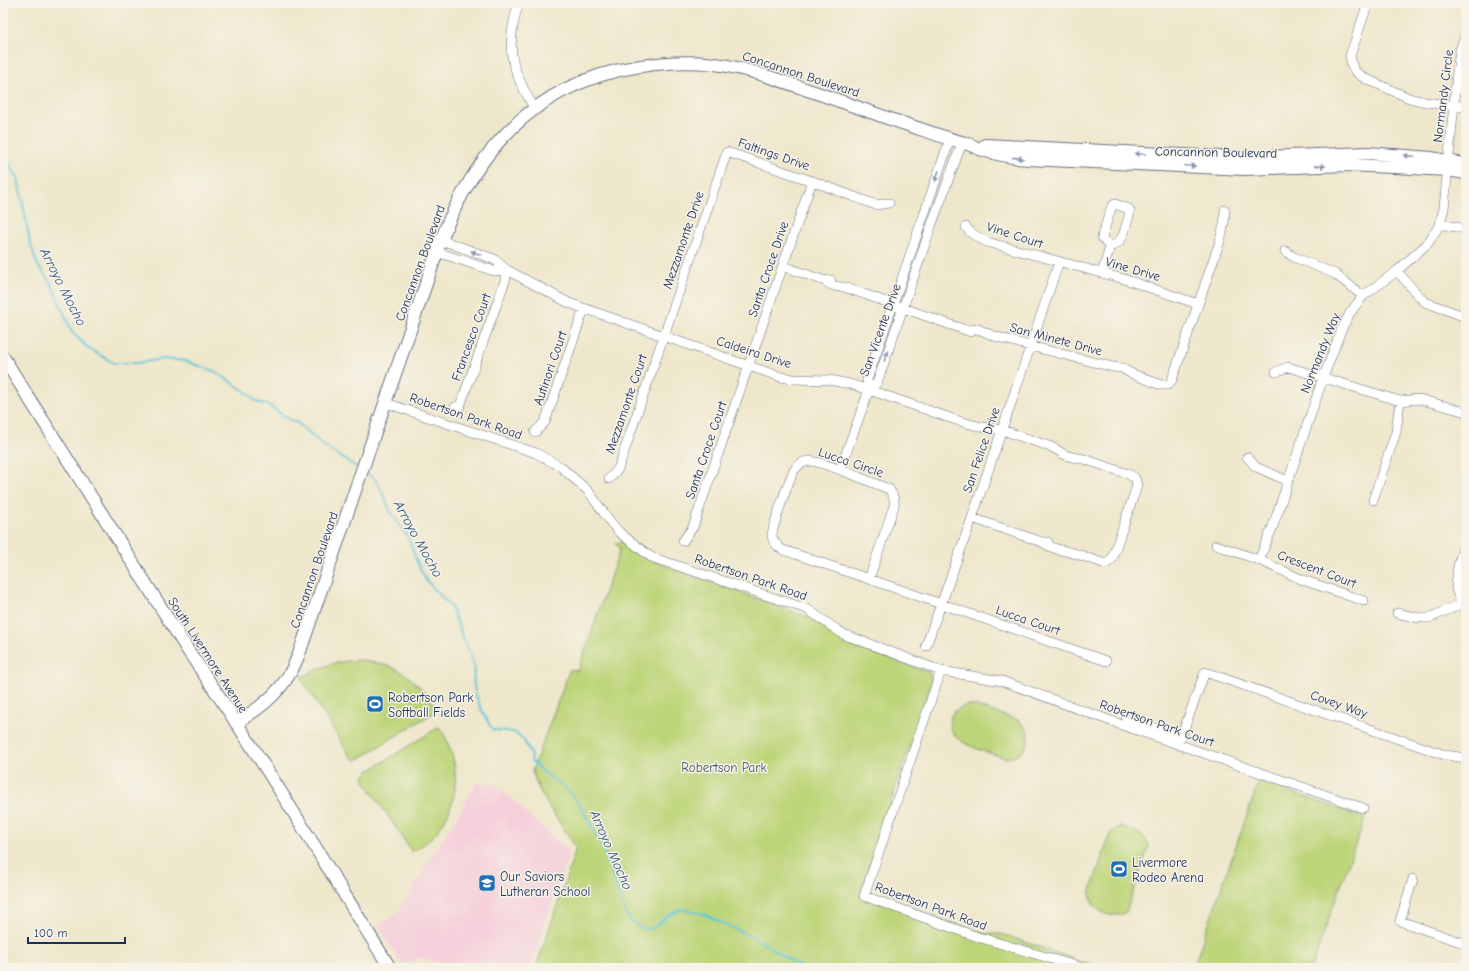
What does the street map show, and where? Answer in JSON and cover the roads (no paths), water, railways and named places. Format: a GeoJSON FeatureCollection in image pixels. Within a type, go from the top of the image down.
{"type":"FeatureCollection","features":[{"type":"Feature","properties":{"kind":"main road","name":"Concannon Boulevard"},"geometry":{"type":"LineString","coordinates":[[236,723],[263,705],[279,690],[290,674],[299,654],[439,246],[469,180],[511,128],[550,98],[567,88],[596,76],[624,68],[685,61],[736,68],[762,74],[960,142],[1073,151],[1241,158],[1368,153],[1431,158],[1466,173]]}},
{"type":"Feature","properties":{"kind":"main road","name":"Concannon Boulevard"},"geometry":{"type":"LineString","coordinates":[[1448,166],[1466,165]]}},
{"type":"Feature","properties":{"kind":"main road","name":"South Livermore Avenue"},"geometry":{"type":"LineString","coordinates":[[3,357],[390,968]]}},
{"type":"Feature","properties":{"kind":"street"},"geometry":{"type":"LineString","coordinates":[[519,3],[512,30],[512,60],[519,83],[535,109]]}},
{"type":"Feature","properties":{"kind":"street"},"geometry":{"type":"LineString","coordinates":[[1368,3],[1350,56],[1352,66],[1355,71],[1364,78],[1409,98],[1425,102],[1466,107]]}},
{"type":"Feature","properties":{"kind":"street","name":"Normandy Circle"},"geometry":{"type":"LineString","coordinates":[[1448,166],[1460,50],[1466,34]]}},
{"type":"Feature","properties":{"kind":"street","name":"San Vicente Drive"},"geometry":{"type":"LineString","coordinates":[[960,142],[877,383],[869,390],[867,380],[893,304],[960,142]]}},
{"type":"Feature","properties":{"kind":"street","name":"Faltings Drive"},"geometry":{"type":"LineString","coordinates":[[727,152],[876,205],[889,203]]}},
{"type":"Feature","properties":{"kind":"street","name":"Mezzamonte Drive"},"geometry":{"type":"LineString","coordinates":[[664,336],[727,152]]}},
{"type":"Feature","properties":{"kind":"street","name":"Normandy Way"},"geometry":{"type":"LineString","coordinates":[[1259,560],[1342,328],[1350,313],[1363,296],[1397,271],[1428,243],[1440,224],[1444,208],[1448,166]]}},
{"type":"Feature","properties":{"kind":"street","name":"Santa Croce Drive"},"geometry":{"type":"LineString","coordinates":[[748,366],[812,181]]}},
{"type":"Feature","properties":{"kind":"street"},"geometry":{"type":"LineString","coordinates":[[1198,304],[1222,236],[1225,210]]}},
{"type":"Feature","properties":{"kind":"street"},"geometry":{"type":"LineString","coordinates":[[1440,224],[1466,229]]}},
{"type":"Feature","properties":{"kind":"street","name":"Vine Court"},"geometry":{"type":"LineString","coordinates":[[966,227],[987,242],[1059,262]]}},
{"type":"Feature","properties":{"kind":"street","name":"Caldeira Drive"},"geometry":{"type":"LineString","coordinates":[[439,246],[494,259],[507,270],[556,297],[748,366],[781,377],[829,380],[869,390],[956,420],[981,427],[1002,430],[1054,448],[1074,452],[1084,459],[1133,477],[1136,480],[1137,486],[1112,559],[1106,564],[1068,551],[1060,551],[1051,548],[1042,542],[972,518]]}},
{"type":"Feature","properties":{"kind":"street"},"geometry":{"type":"LineString","coordinates":[[1102,273],[1110,247]]}},
{"type":"Feature","properties":{"kind":"street"},"geometry":{"type":"LineString","coordinates":[[1285,250],[1294,257],[1335,274],[1363,296]]}},
{"type":"Feature","properties":{"kind":"street","name":"Vine Drive"},"geometry":{"type":"LineString","coordinates":[[1059,262],[1146,286],[1198,304]]}},
{"type":"Feature","properties":{"kind":"street","name":"San Felice Drive"},"geometry":{"type":"LineString","coordinates":[[926,646],[972,518],[1059,262]]}},
{"type":"Feature","properties":{"kind":"street","name":"San Minete Drive"},"geometry":{"type":"LineString","coordinates":[[783,266],[825,281],[837,288],[844,287],[966,330],[978,329],[994,336],[1113,367],[1120,374],[1130,373],[1161,385],[1168,385],[1172,380],[1198,304]]}},
{"type":"Feature","properties":{"kind":"street","name":"Francesco Court"},"geometry":{"type":"LineString","coordinates":[[454,407],[460,406],[505,281],[507,270]]}},
{"type":"Feature","properties":{"kind":"street"},"geometry":{"type":"LineString","coordinates":[[1397,271],[1425,302],[1466,317]]}},
{"type":"Feature","properties":{"kind":"street","name":"Autinori Court"},"geometry":{"type":"LineString","coordinates":[[535,432],[545,422],[584,308]]}},
{"type":"Feature","properties":{"kind":"street","name":"Mezzamonte Court"},"geometry":{"type":"LineString","coordinates":[[609,479],[618,468],[664,336]]}},
{"type":"Feature","properties":{"kind":"street","name":"Santa Croce Court"},"geometry":{"type":"LineString","coordinates":[[683,540],[693,527],[748,366]]}},
{"type":"Feature","properties":{"kind":"street"},"geometry":{"type":"LineString","coordinates":[[1276,372],[1288,367],[1400,401],[1419,399],[1466,412]]}},
{"type":"Feature","properties":{"kind":"street"},"geometry":{"type":"LineString","coordinates":[[840,470],[869,390]]}},
{"type":"Feature","properties":{"kind":"street"},"geometry":{"type":"LineString","coordinates":[[1373,500],[1396,432],[1400,401]]}},
{"type":"Feature","properties":{"kind":"street","name":"Robertson Park Road"},"geometry":{"type":"LineString","coordinates":[[386,403],[536,453],[561,467],[588,491],[620,533],[651,557],[807,609],[843,634],[941,671],[864,896],[978,937],[1083,968]]}},
{"type":"Feature","properties":{"kind":"street"},"geometry":{"type":"LineString","coordinates":[[1248,457],[1256,467],[1288,481]]}},
{"type":"Feature","properties":{"kind":"street","name":"Lucca Circle"},"geometry":{"type":"LineString","coordinates":[[869,578],[894,506],[895,499],[889,489],[815,462],[808,461],[798,465],[792,475],[773,531],[773,540],[777,546],[783,550],[941,603]]}},
{"type":"Feature","properties":{"kind":"street"},"geometry":{"type":"LineString","coordinates":[[1397,613],[1419,618],[1429,618],[1463,603],[1456,589],[1458,565],[1466,540]]}},
{"type":"Feature","properties":{"kind":"street","name":"Crescent Court"},"geometry":{"type":"LineString","coordinates":[[1216,545],[1259,560],[1303,580],[1364,601]]}},
{"type":"Feature","properties":{"kind":"street","name":"Lucca Court"},"geometry":{"type":"LineString","coordinates":[[941,603],[1106,661]]}},
{"type":"Feature","properties":{"kind":"street","name":"Robertson Park Court"},"geometry":{"type":"LineString","coordinates":[[941,671],[1002,681],[1122,725],[1363,808]]}},
{"type":"Feature","properties":{"kind":"street","name":"Covey Way"},"geometry":{"type":"LineString","coordinates":[[1126,718],[1181,737],[1205,672],[1445,755],[1466,758]]}},
{"type":"Feature","properties":{"kind":"street"},"geometry":{"type":"LineString","coordinates":[[1413,879],[1400,920],[1466,944]]}},
{"type":"Feature","properties":{"kind":"waterway","name":"Arroyo Mocho"},"geometry":{"type":"LineString","coordinates":[[3,144],[4,156],[18,178],[30,242],[37,264],[51,283],[72,332],[89,349],[114,363],[137,363],[163,359],[185,361],[214,371],[245,391],[256,401],[270,406],[283,416],[299,424],[325,447],[358,468]]}},
{"type":"Feature","properties":{"kind":"waterway","name":"Arroyo Mocho"},"geometry":{"type":"LineString","coordinates":[[366,473],[373,477],[380,487],[391,513],[408,537],[417,562],[426,580],[451,607],[475,668],[475,692],[481,708],[493,730],[514,732],[523,739],[530,752],[532,762],[568,790],[579,804],[602,846],[625,912],[630,920],[639,927],[645,929],[654,928],[666,917],[682,909],[703,914],[755,938],[802,968]]}},
{"type":"Feature","properties":{"kind":"place","name":"Robertson Park Softball Fields"},"geometry":{"type":"Point","coordinates":[375,704]}},
{"type":"Feature","properties":{"kind":"place","name":"Livermore Rodeo Arena"},"geometry":{"type":"Point","coordinates":[1119,869]}},
{"type":"Feature","properties":{"kind":"place","name":"Our Saviors Lutheran School"},"geometry":{"type":"Point","coordinates":[487,883]}},
{"type":"Feature","properties":{"kind":"park label","name":"Robertson Park"},"geometry":{"type":"Point","coordinates":[724,767]}}]}
